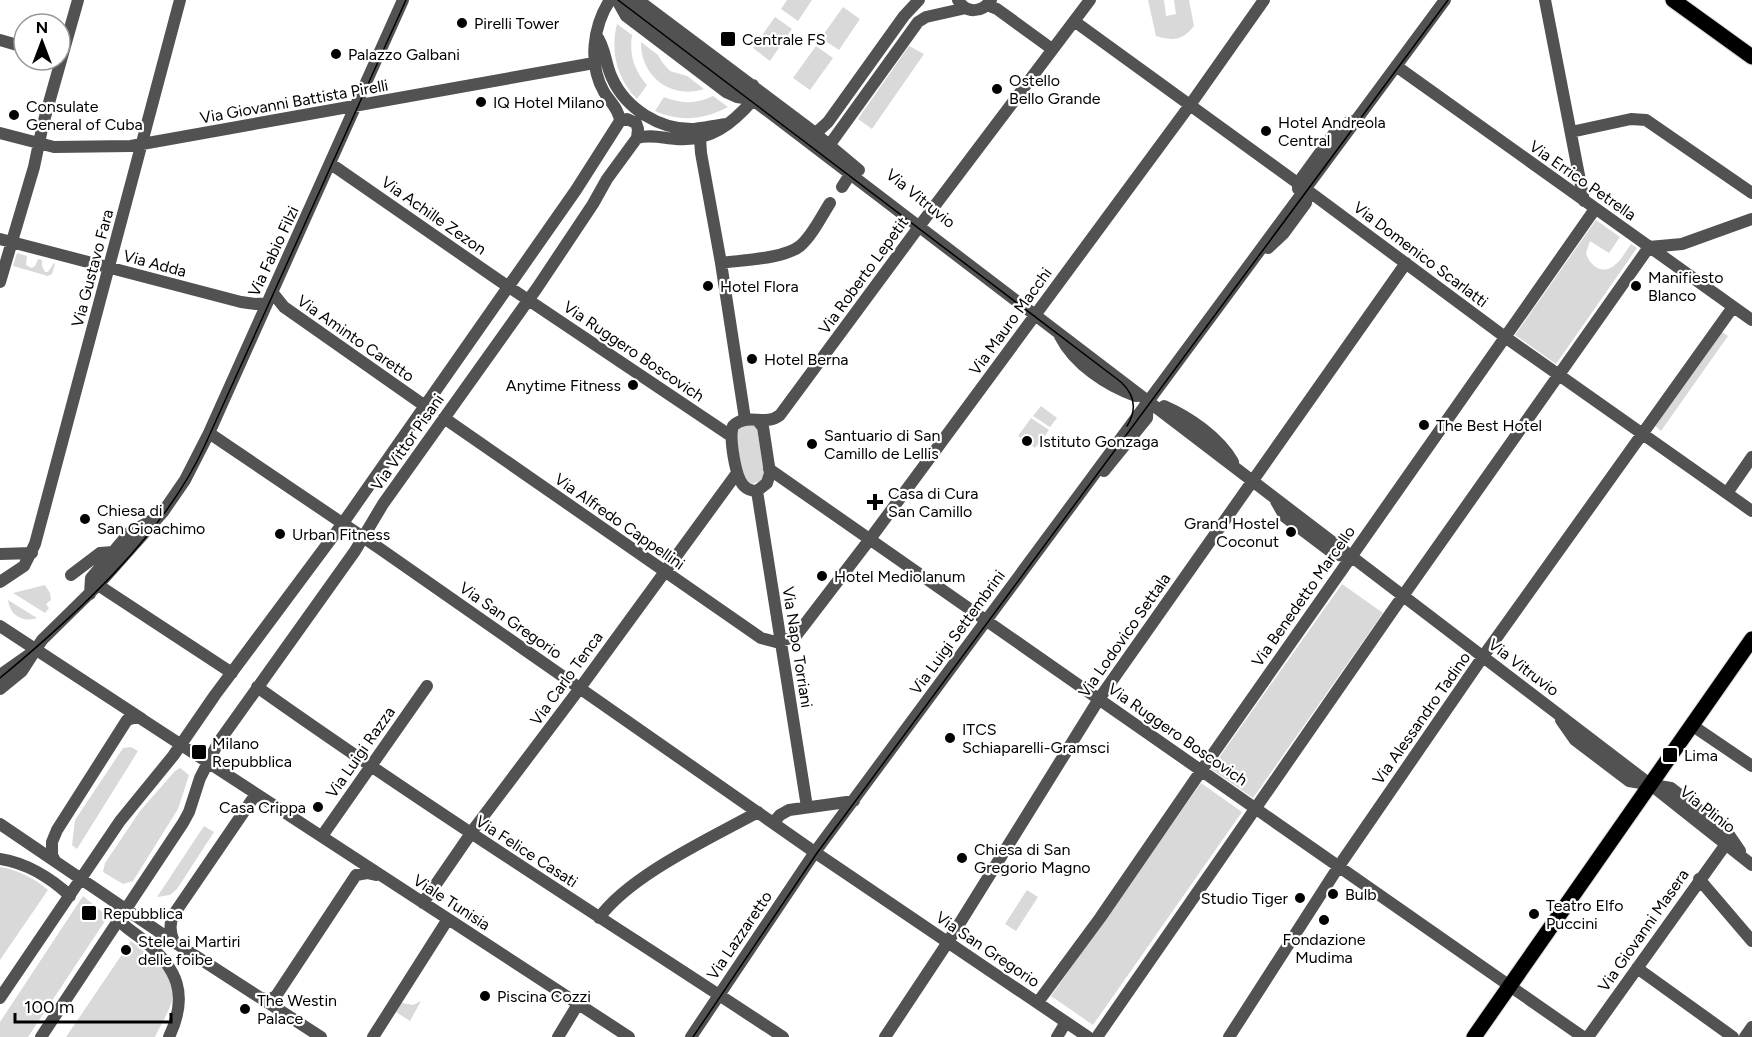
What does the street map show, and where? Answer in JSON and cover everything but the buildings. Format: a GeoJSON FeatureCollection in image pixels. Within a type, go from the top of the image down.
{"type":"FeatureCollection","features":[{"type":"Feature","properties":{"kind":"main road"},"geometry":{"type":"LineString","coordinates":[[1673,0],[1752,57]]}},
{"type":"Feature","properties":{"kind":"main road"},"geometry":{"type":"LineString","coordinates":[[1474,1037],[1653,785],[1752,639]]}},
{"type":"Feature","properties":{"kind":"street"},"geometry":{"type":"LineString","coordinates":[[72,20],[78,0]]}},
{"type":"Feature","properties":{"kind":"street","name":"Via Gustavo Fara"},"geometry":{"type":"LineString","coordinates":[[34,549],[180,0]]}},
{"type":"Feature","properties":{"kind":"street","name":"Via Fabio Filzi"},"geometry":{"type":"LineString","coordinates":[[94,590],[163,512],[185,480],[209,433],[403,0]]}},
{"type":"Feature","properties":{"kind":"street"},"geometry":{"type":"LineString","coordinates":[[610,0],[602,14],[596,35],[594,63],[601,87],[617,110],[617,125]]}},
{"type":"Feature","properties":{"kind":"street"},"geometry":{"type":"LineString","coordinates":[[616,0],[626,16],[726,92],[753,100]]}},
{"type":"Feature","properties":{"kind":"street"},"geometry":{"type":"LineString","coordinates":[[622,0],[753,100],[824,147]]}},
{"type":"Feature","properties":{"kind":"street"},"geometry":{"type":"LineString","coordinates":[[638,0],[816,133],[824,147]]}},
{"type":"Feature","properties":{"kind":"street"},"geometry":{"type":"LineString","coordinates":[[816,133],[828,122],[904,16],[919,0]]}},
{"type":"Feature","properties":{"kind":"street","name":"Via Roberto Lepetit"},"geometry":{"type":"LineString","coordinates":[[751,419],[771,420],[781,413],[1090,0]]}},
{"type":"Feature","properties":{"kind":"street","name":"Via Luigi Settembrini"},"geometry":{"type":"LineString","coordinates":[[815,852],[1148,400],[1153,381],[1179,345],[1212,314],[1253,260],[1276,241],[1306,203],[1300,190],[1334,134],[1361,113],[1445,0]]}},
{"type":"Feature","properties":{"kind":"street"},"geometry":{"type":"LineString","coordinates":[[1545,0],[1584,201]]}},
{"type":"Feature","properties":{"kind":"street"},"geometry":{"type":"LineString","coordinates":[[824,147],[918,22],[926,17],[962,4],[977,10],[989,2],[1052,49]]}},
{"type":"Feature","properties":{"kind":"street","name":"Via Mauro Macchi"},"geometry":{"type":"LineString","coordinates":[[781,642],[795,637],[870,539],[1190,105],[1261,3]]}},
{"type":"Feature","properties":{"kind":"street","name":"Via Domenico Scarlatti"},"geometry":{"type":"LineString","coordinates":[[1074,21],[1190,105],[1300,190],[1752,510]]}},
{"type":"Feature","properties":{"kind":"street"},"geometry":{"type":"LineString","coordinates":[[596,35],[603,45],[609,72],[615,86],[623,97],[640,112],[655,121],[683,128],[730,124]]}},
{"type":"Feature","properties":{"kind":"street","name":"Via Giovanni Battista Pirelli"},"geometry":{"type":"LineString","coordinates":[[0,133],[54,147],[142,145],[594,63]]}},
{"type":"Feature","properties":{"kind":"street","name":"Via Errico Petrella"},"geometry":{"type":"LineString","coordinates":[[1396,66],[1752,320]]}},
{"type":"Feature","properties":{"kind":"street"},"geometry":{"type":"LineString","coordinates":[[0,282],[6,241],[34,167],[38,143],[57,72]]}},
{"type":"Feature","properties":{"kind":"street"},"geometry":{"type":"LineString","coordinates":[[617,125],[627,119],[636,123],[638,129],[636,140],[648,136],[678,139],[700,138],[715,133],[730,124],[753,100],[753,85]]}},
{"type":"Feature","properties":{"kind":"street"},"geometry":{"type":"LineString","coordinates":[[1571,132],[1631,119],[1646,120],[1752,193]]}},
{"type":"Feature","properties":{"kind":"street","name":"Via Vittor Pisani"},"geometry":{"type":"LineString","coordinates":[[41,1037],[186,817],[207,762],[444,418],[617,125]]}},
{"type":"Feature","properties":{"kind":"street"},"geometry":{"type":"LineString","coordinates":[[700,138],[751,419],[763,427],[769,469],[767,483],[757,491],[744,487],[737,473],[731,436],[733,426],[751,419]]}},
{"type":"Feature","properties":{"kind":"street","name":"Via Vittor Pisani"},"geometry":{"type":"LineString","coordinates":[[0,998],[120,821],[181,744],[343,524],[425,406],[593,204],[607,179],[636,140]]}},
{"type":"Feature","properties":{"kind":"street","name":"Via Vitruvio"},"geometry":{"type":"LineString","coordinates":[[824,147],[921,223],[944,237],[962,258],[1058,332],[1067,350],[1077,360],[1117,388],[1148,400],[1470,646],[1558,714],[1575,740],[1611,768],[1629,781],[1653,785]]}},
{"type":"Feature","properties":{"kind":"street","name":"Via Achille Zezon"},"geometry":{"type":"LineString","coordinates":[[331,164],[518,294]]}},
{"type":"Feature","properties":{"kind":"street"},"geometry":{"type":"LineString","coordinates":[[842,187],[854,170]]}},
{"type":"Feature","properties":{"kind":"street"},"geometry":{"type":"LineString","coordinates":[[721,263],[768,256],[795,249],[804,241],[830,203]]}},
{"type":"Feature","properties":{"kind":"street","name":"Via Benedetto Marcello"},"geometry":{"type":"LineString","coordinates":[[1038,1002],[1100,918],[1595,209]]}},
{"type":"Feature","properties":{"kind":"street"},"geometry":{"type":"LineString","coordinates":[[1097,1037],[1649,247],[1682,244],[1752,219]]}},
{"type":"Feature","properties":{"kind":"street","name":"Via Adda"},"geometry":{"type":"LineString","coordinates":[[6,241],[241,302],[256,304],[269,298]]}},
{"type":"Feature","properties":{"kind":"street","name":"Via Lodovico Settala"},"geometry":{"type":"LineString","coordinates":[[885,1037],[948,942],[1099,699],[1406,263]]}},
{"type":"Feature","properties":{"kind":"street","name":"Via Ruggero Boscovich"},"geometry":{"type":"LineString","coordinates":[[518,294],[731,436]]}},
{"type":"Feature","properties":{"kind":"street","name":"Via Aminto Caretto"},"geometry":{"type":"LineString","coordinates":[[269,298],[425,406]]}},
{"type":"Feature","properties":{"kind":"street","name":"Via Alessandro Tadino"},"geometry":{"type":"LineString","coordinates":[[1229,1037],[1339,866],[1483,656],[1733,307]]}},
{"type":"Feature","properties":{"kind":"street","name":"Via Alfredo Cappellini"},"geometry":{"type":"LineString","coordinates":[[444,418],[761,638],[771,642],[781,642]]}},
{"type":"Feature","properties":{"kind":"street","name":"Via San Gregorio"},"geometry":{"type":"LineString","coordinates":[[209,433],[363,537],[815,852],[1088,1037]]}},
{"type":"Feature","properties":{"kind":"street"},"geometry":{"type":"LineString","coordinates":[[1727,493],[1752,457]]}},
{"type":"Feature","properties":{"kind":"street","name":"Via Ruggero Boscovich"},"geometry":{"type":"LineString","coordinates":[[769,469],[1583,1037]]}},
{"type":"Feature","properties":{"kind":"street","name":"Via Carlo Tenca"},"geometry":{"type":"LineString","coordinates":[[423,903],[471,834],[737,473]]}},
{"type":"Feature","properties":{"kind":"street","name":"Via Napo Torriani"},"geometry":{"type":"LineString","coordinates":[[757,491],[807,807]]}},
{"type":"Feature","properties":{"kind":"street","name":"Via Fabio Filzi"},"geometry":{"type":"LineString","coordinates":[[94,590],[91,578],[129,533],[163,512]]}},
{"type":"Feature","properties":{"kind":"street"},"geometry":{"type":"LineString","coordinates":[[0,554],[34,549]]}},
{"type":"Feature","properties":{"kind":"street"},"geometry":{"type":"LineString","coordinates":[[0,582],[24,566],[34,549]]}},
{"type":"Feature","properties":{"kind":"street"},"geometry":{"type":"LineString","coordinates":[[71,574],[100,553],[113,552]]}},
{"type":"Feature","properties":{"kind":"street"},"geometry":{"type":"LineString","coordinates":[[0,689],[22,670],[42,640],[94,590],[232,674]]}},
{"type":"Feature","properties":{"kind":"street","name":"Viale Tunisia"},"geometry":{"type":"LineString","coordinates":[[0,626],[629,1037]]}},
{"type":"Feature","properties":{"kind":"street"},"geometry":{"type":"LineString","coordinates":[[0,675],[37,650]]}},
{"type":"Feature","properties":{"kind":"street","name":"Via Luigi Razza"},"geometry":{"type":"LineString","coordinates":[[322,836],[427,686]]}},
{"type":"Feature","properties":{"kind":"street","name":"Via Felice Casati"},"geometry":{"type":"LineString","coordinates":[[257,687],[471,834],[783,1037]]}},
{"type":"Feature","properties":{"kind":"street"},"geometry":{"type":"LineString","coordinates":[[55,861],[52,855],[52,843],[61,823],[127,720],[135,718],[143,720]]}},
{"type":"Feature","properties":{"kind":"street"},"geometry":{"type":"LineString","coordinates":[[1693,726],[1752,766]]}},
{"type":"Feature","properties":{"kind":"street","name":"Via Plinio"},"geometry":{"type":"LineString","coordinates":[[1653,785],[1747,860]]}},
{"type":"Feature","properties":{"kind":"street","name":"Via Plinio"},"geometry":{"type":"LineString","coordinates":[[1653,785],[1671,788],[1727,832],[1747,860]]}},
{"type":"Feature","properties":{"kind":"street"},"geometry":{"type":"LineString","coordinates":[[174,942],[170,920],[256,794]]}},
{"type":"Feature","properties":{"kind":"street"},"geometry":{"type":"LineString","coordinates":[[773,823],[785,811],[854,801]]}},
{"type":"Feature","properties":{"kind":"street"},"geometry":{"type":"LineString","coordinates":[[599,918],[615,898],[640,881],[758,812]]}},
{"type":"Feature","properties":{"kind":"street"},"geometry":{"type":"LineString","coordinates":[[0,824],[174,942],[321,1037]]}},
{"type":"Feature","properties":{"kind":"street","name":"Via Giovanni Masera"},"geometry":{"type":"LineString","coordinates":[[1588,1037],[1726,844]]}},
{"type":"Feature","properties":{"kind":"street"},"geometry":{"type":"LineString","coordinates":[[340,849],[350,861],[356,875]]}},
{"type":"Feature","properties":{"kind":"street","name":"Via Lazzaretto"},"geometry":{"type":"LineString","coordinates":[[691,1037],[815,852]]}},
{"type":"Feature","properties":{"kind":"street"},"geometry":{"type":"LineString","coordinates":[[0,859],[18,863],[44,876],[70,896]]}},
{"type":"Feature","properties":{"kind":"street"},"geometry":{"type":"LineString","coordinates":[[258,997],[268,1000],[276,996],[356,875],[367,873],[382,877]]}},
{"type":"Feature","properties":{"kind":"street"},"geometry":{"type":"LineString","coordinates":[[1699,879],[1752,941]]}},
{"type":"Feature","properties":{"kind":"street"},"geometry":{"type":"LineString","coordinates":[[111,899],[118,920],[157,952],[176,976],[179,990],[178,1006],[171,1036]]}},
{"type":"Feature","properties":{"kind":"street"},"geometry":{"type":"LineString","coordinates":[[373,1037],[448,920]]}},
{"type":"Feature","properties":{"kind":"street"},"geometry":{"type":"LineString","coordinates":[[1637,968],[1733,1037]]}},
{"type":"Feature","properties":{"kind":"street"},"geometry":{"type":"LineString","coordinates":[[558,1037],[578,1004]]}},
{"type":"Feature","properties":{"kind":"street"},"geometry":{"type":"LineString","coordinates":[[1057,1037],[1066,1022]]}},
{"type":"Feature","properties":{"kind":"street"},"geometry":{"type":"LineString","coordinates":[[1745,1037],[1752,1027]]}},
{"type":"Feature","properties":{"kind":"shaded area"},"geometry":{"type":"Polygon","coordinates":[[[787,0],[812,0],[798,21],[781,9],[787,0]]]}},
{"type":"Feature","properties":{"kind":"shaded area"},"geometry":{"type":"Polygon","coordinates":[[[1148,0],[1164,0],[1166,16],[1176,14],[1174,0],[1189,0],[1194,26],[1181,37],[1167,39],[1156,36],[1148,0]]]}},
{"type":"Feature","properties":{"kind":"shaded area"},"geometry":{"type":"Polygon","coordinates":[[[843,7],[860,19],[839,50],[821,38],[843,7]]]}},
{"type":"Feature","properties":{"kind":"shaded area"},"geometry":{"type":"Polygon","coordinates":[[[775,17],[792,29],[770,61],[753,48],[775,17]]]}},
{"type":"Feature","properties":{"kind":"shaded area"},"geometry":{"type":"Polygon","coordinates":[[[617,24],[632,35],[631,49],[634,62],[647,85],[637,99],[624,83],[617,64],[614,44],[617,24]]]}},
{"type":"Feature","properties":{"kind":"shaded area"},"geometry":{"type":"Polygon","coordinates":[[[641,42],[658,55],[670,71],[687,76],[704,89],[692,92],[680,91],[660,82],[646,65],[641,42]]]}},
{"type":"Feature","properties":{"kind":"shaded area"},"geometry":{"type":"Polygon","coordinates":[[[816,46],[833,58],[810,90],[793,78],[816,46]]]}},
{"type":"Feature","properties":{"kind":"shaded area"},"geometry":{"type":"Polygon","coordinates":[[[909,46],[924,54],[872,129],[858,119],[909,46]]]}},
{"type":"Feature","properties":{"kind":"shaded area"},"geometry":{"type":"Polygon","coordinates":[[[713,96],[728,107],[710,115],[691,118],[673,117],[655,111],[664,97],[689,102],[701,101],[713,96]]]}},
{"type":"Feature","properties":{"kind":"shaded area"},"geometry":{"type":"Polygon","coordinates":[[[1596,220],[1620,237],[1609,253],[1590,241],[1586,253],[1594,266],[1602,269],[1611,268],[1631,244],[1637,248],[1556,364],[1515,335],[1596,220]]]}},
{"type":"Feature","properties":{"kind":"shaded area"},"geometry":{"type":"Polygon","coordinates":[[[17,253],[27,256],[26,265],[31,268],[35,266],[38,259],[42,260],[45,272],[48,272],[54,263],[52,274],[48,276],[13,266],[17,253]]]}},
{"type":"Feature","properties":{"kind":"shaded area"},"geometry":{"type":"Polygon","coordinates":[[[1722,332],[1728,336],[1661,431],[1653,424],[1722,332]]]}},
{"type":"Feature","properties":{"kind":"shaded area"},"geometry":{"type":"Polygon","coordinates":[[[1041,406],[1057,418],[1050,427],[1033,416],[1041,406]]]}},
{"type":"Feature","properties":{"kind":"shaded area"},"geometry":{"type":"Polygon","coordinates":[[[1031,418],[1049,430],[1035,448],[1018,436],[1031,418]]]}},
{"type":"Feature","properties":{"kind":"shaded area"},"geometry":{"type":"Polygon","coordinates":[[[753,425],[757,428],[764,472],[762,480],[752,484],[744,481],[736,438],[739,428],[753,425]]]}},
{"type":"Feature","properties":{"kind":"shaded area"},"geometry":{"type":"Polygon","coordinates":[[[1342,584],[1383,613],[1253,798],[1211,769],[1342,584]]]}},
{"type":"Feature","properties":{"kind":"shaded area"},"geometry":{"type":"Polygon","coordinates":[[[45,585],[51,600],[46,604],[49,608],[45,613],[13,593],[45,585]]]}},
{"type":"Feature","properties":{"kind":"shaded area"},"geometry":{"type":"Polygon","coordinates":[[[8,600],[37,618],[26,619],[14,614],[8,600]]]}},
{"type":"Feature","properties":{"kind":"shaded area"},"geometry":{"type":"Polygon","coordinates":[[[131,747],[138,751],[77,849],[72,845],[75,820],[123,748],[131,747]]]}},
{"type":"Feature","properties":{"kind":"shaded area"},"geometry":{"type":"Polygon","coordinates":[[[180,768],[189,775],[178,809],[133,881],[123,884],[103,872],[105,863],[140,811],[180,768]]]}},
{"type":"Feature","properties":{"kind":"shaded area"},"geometry":{"type":"Polygon","coordinates":[[[1201,783],[1242,812],[1093,1025],[1051,996],[1201,783]]]}},
{"type":"Feature","properties":{"kind":"shaded area"},"geometry":{"type":"Polygon","coordinates":[[[204,826],[214,832],[177,889],[170,895],[157,897],[204,826]]]}},
{"type":"Feature","properties":{"kind":"shaded area"},"geometry":{"type":"Polygon","coordinates":[[[0,867],[26,875],[48,890],[0,960],[0,867]]]}},
{"type":"Feature","properties":{"kind":"shaded area"},"geometry":{"type":"Polygon","coordinates":[[[1027,890],[1038,897],[1016,931],[1005,924],[1027,890]]]}},
{"type":"Feature","properties":{"kind":"shaded area"},"geometry":{"type":"Polygon","coordinates":[[[83,896],[107,918],[28,1037],[0,1037],[0,1022],[83,896]]]}},
{"type":"Feature","properties":{"kind":"shaded area"},"geometry":{"type":"Polygon","coordinates":[[[131,941],[159,965],[173,988],[170,1007],[155,1037],[66,1037],[131,941]]]}},
{"type":"Feature","properties":{"kind":"shaded area"},"geometry":{"type":"Polygon","coordinates":[[[421,1001],[410,1021],[396,1012],[402,1003],[413,1005],[421,1001]]]}},
{"type":"Feature","properties":{"kind":"tram line"},"geometry":{"type":"LineString","coordinates":[[0,678],[58,628],[116,572],[166,511],[188,478],[406,0]]}},
{"type":"Feature","properties":{"kind":"tram line"},"geometry":{"type":"LineString","coordinates":[[618,0],[1121,382],[1132,397],[1133,403],[1132,414],[1127,426]]}},
{"type":"Feature","properties":{"kind":"tram line"},"geometry":{"type":"LineString","coordinates":[[693,1037],[817,853],[1448,0]]}},
{"type":"Feature","properties":{"kind":"place","name":"Pirelli Tower"},"geometry":{"type":"Point","coordinates":[462,23]}},
{"type":"Feature","properties":{"kind":"place","name":"Centrale FS"},"geometry":{"type":"Point","coordinates":[728,39]}},
{"type":"Feature","properties":{"kind":"place","name":"Palazzo Galbani"},"geometry":{"type":"Point","coordinates":[336,54]}},
{"type":"Feature","properties":{"kind":"place","name":"Ostello Bello Grande"},"geometry":{"type":"Point","coordinates":[997,89]}},
{"type":"Feature","properties":{"kind":"place","name":"IQ Hotel Milano"},"geometry":{"type":"Point","coordinates":[481,102]}},
{"type":"Feature","properties":{"kind":"place","name":"Consulate General of Cuba"},"geometry":{"type":"Point","coordinates":[14,115]}},
{"type":"Feature","properties":{"kind":"place","name":"Hotel Andreola Central"},"geometry":{"type":"Point","coordinates":[1266,131]}},
{"type":"Feature","properties":{"kind":"place","name":"Hotel Flora"},"geometry":{"type":"Point","coordinates":[708,286]}},
{"type":"Feature","properties":{"kind":"place","name":"Manifiesto Blanco"},"geometry":{"type":"Point","coordinates":[1636,286]}},
{"type":"Feature","properties":{"kind":"place","name":"Hotel Berna"},"geometry":{"type":"Point","coordinates":[752,359]}},
{"type":"Feature","properties":{"kind":"place","name":"Anytime Fitness"},"geometry":{"type":"Point","coordinates":[633,385]}},
{"type":"Feature","properties":{"kind":"place","name":"The Best Hotel"},"geometry":{"type":"Point","coordinates":[1424,425]}},
{"type":"Feature","properties":{"kind":"place","name":"Istituto Gonzaga"},"geometry":{"type":"Point","coordinates":[1027,441]}},
{"type":"Feature","properties":{"kind":"place","name":"Santuario di San Camillo de Lellis"},"geometry":{"type":"Point","coordinates":[812,444]}},
{"type":"Feature","properties":{"kind":"place","name":"Casa di Cura San Camillo"},"geometry":{"type":"Point","coordinates":[875,502]}},
{"type":"Feature","properties":{"kind":"place","name":"Chiesa di San Gioachimo"},"geometry":{"type":"Point","coordinates":[85,519]}},
{"type":"Feature","properties":{"kind":"place","name":"Grand Hostel Coconut"},"geometry":{"type":"Point","coordinates":[1291,532]}},
{"type":"Feature","properties":{"kind":"place","name":"Urban Fitness"},"geometry":{"type":"Point","coordinates":[280,534]}},
{"type":"Feature","properties":{"kind":"place","name":"Hotel Mediolanum"},"geometry":{"type":"Point","coordinates":[822,576]}},
{"type":"Feature","properties":{"kind":"place","name":"ITCS Schiaparelli-Gramsci"},"geometry":{"type":"Point","coordinates":[950,738]}},
{"type":"Feature","properties":{"kind":"place","name":"Milano Repubblica"},"geometry":{"type":"Point","coordinates":[199,752]}},
{"type":"Feature","properties":{"kind":"place","name":"Lima"},"geometry":{"type":"Point","coordinates":[1670,755]}},
{"type":"Feature","properties":{"kind":"place","name":"Casa Crippa"},"geometry":{"type":"Point","coordinates":[318,807]}},
{"type":"Feature","properties":{"kind":"place","name":"Chiesa di San Gregorio Magno"},"geometry":{"type":"Point","coordinates":[962,858]}},
{"type":"Feature","properties":{"kind":"place","name":"Bulb"},"geometry":{"type":"Point","coordinates":[1333,894]}},
{"type":"Feature","properties":{"kind":"place","name":"Studio Tiger"},"geometry":{"type":"Point","coordinates":[1300,898]}},
{"type":"Feature","properties":{"kind":"place","name":"Repubblica"},"geometry":{"type":"Point","coordinates":[89,913]}},
{"type":"Feature","properties":{"kind":"place","name":"Teatro Elfo Puccini"},"geometry":{"type":"Point","coordinates":[1534,914]}},
{"type":"Feature","properties":{"kind":"place","name":"Fondazione Mudima"},"geometry":{"type":"Point","coordinates":[1324,920]}},
{"type":"Feature","properties":{"kind":"place","name":"Stele ai Martiri delle foibe"},"geometry":{"type":"Point","coordinates":[126,950]}},
{"type":"Feature","properties":{"kind":"place","name":"Piscina Cozzi"},"geometry":{"type":"Point","coordinates":[485,996]}},
{"type":"Feature","properties":{"kind":"place","name":"The Westin Palace"},"geometry":{"type":"Point","coordinates":[245,1009]}}]}
